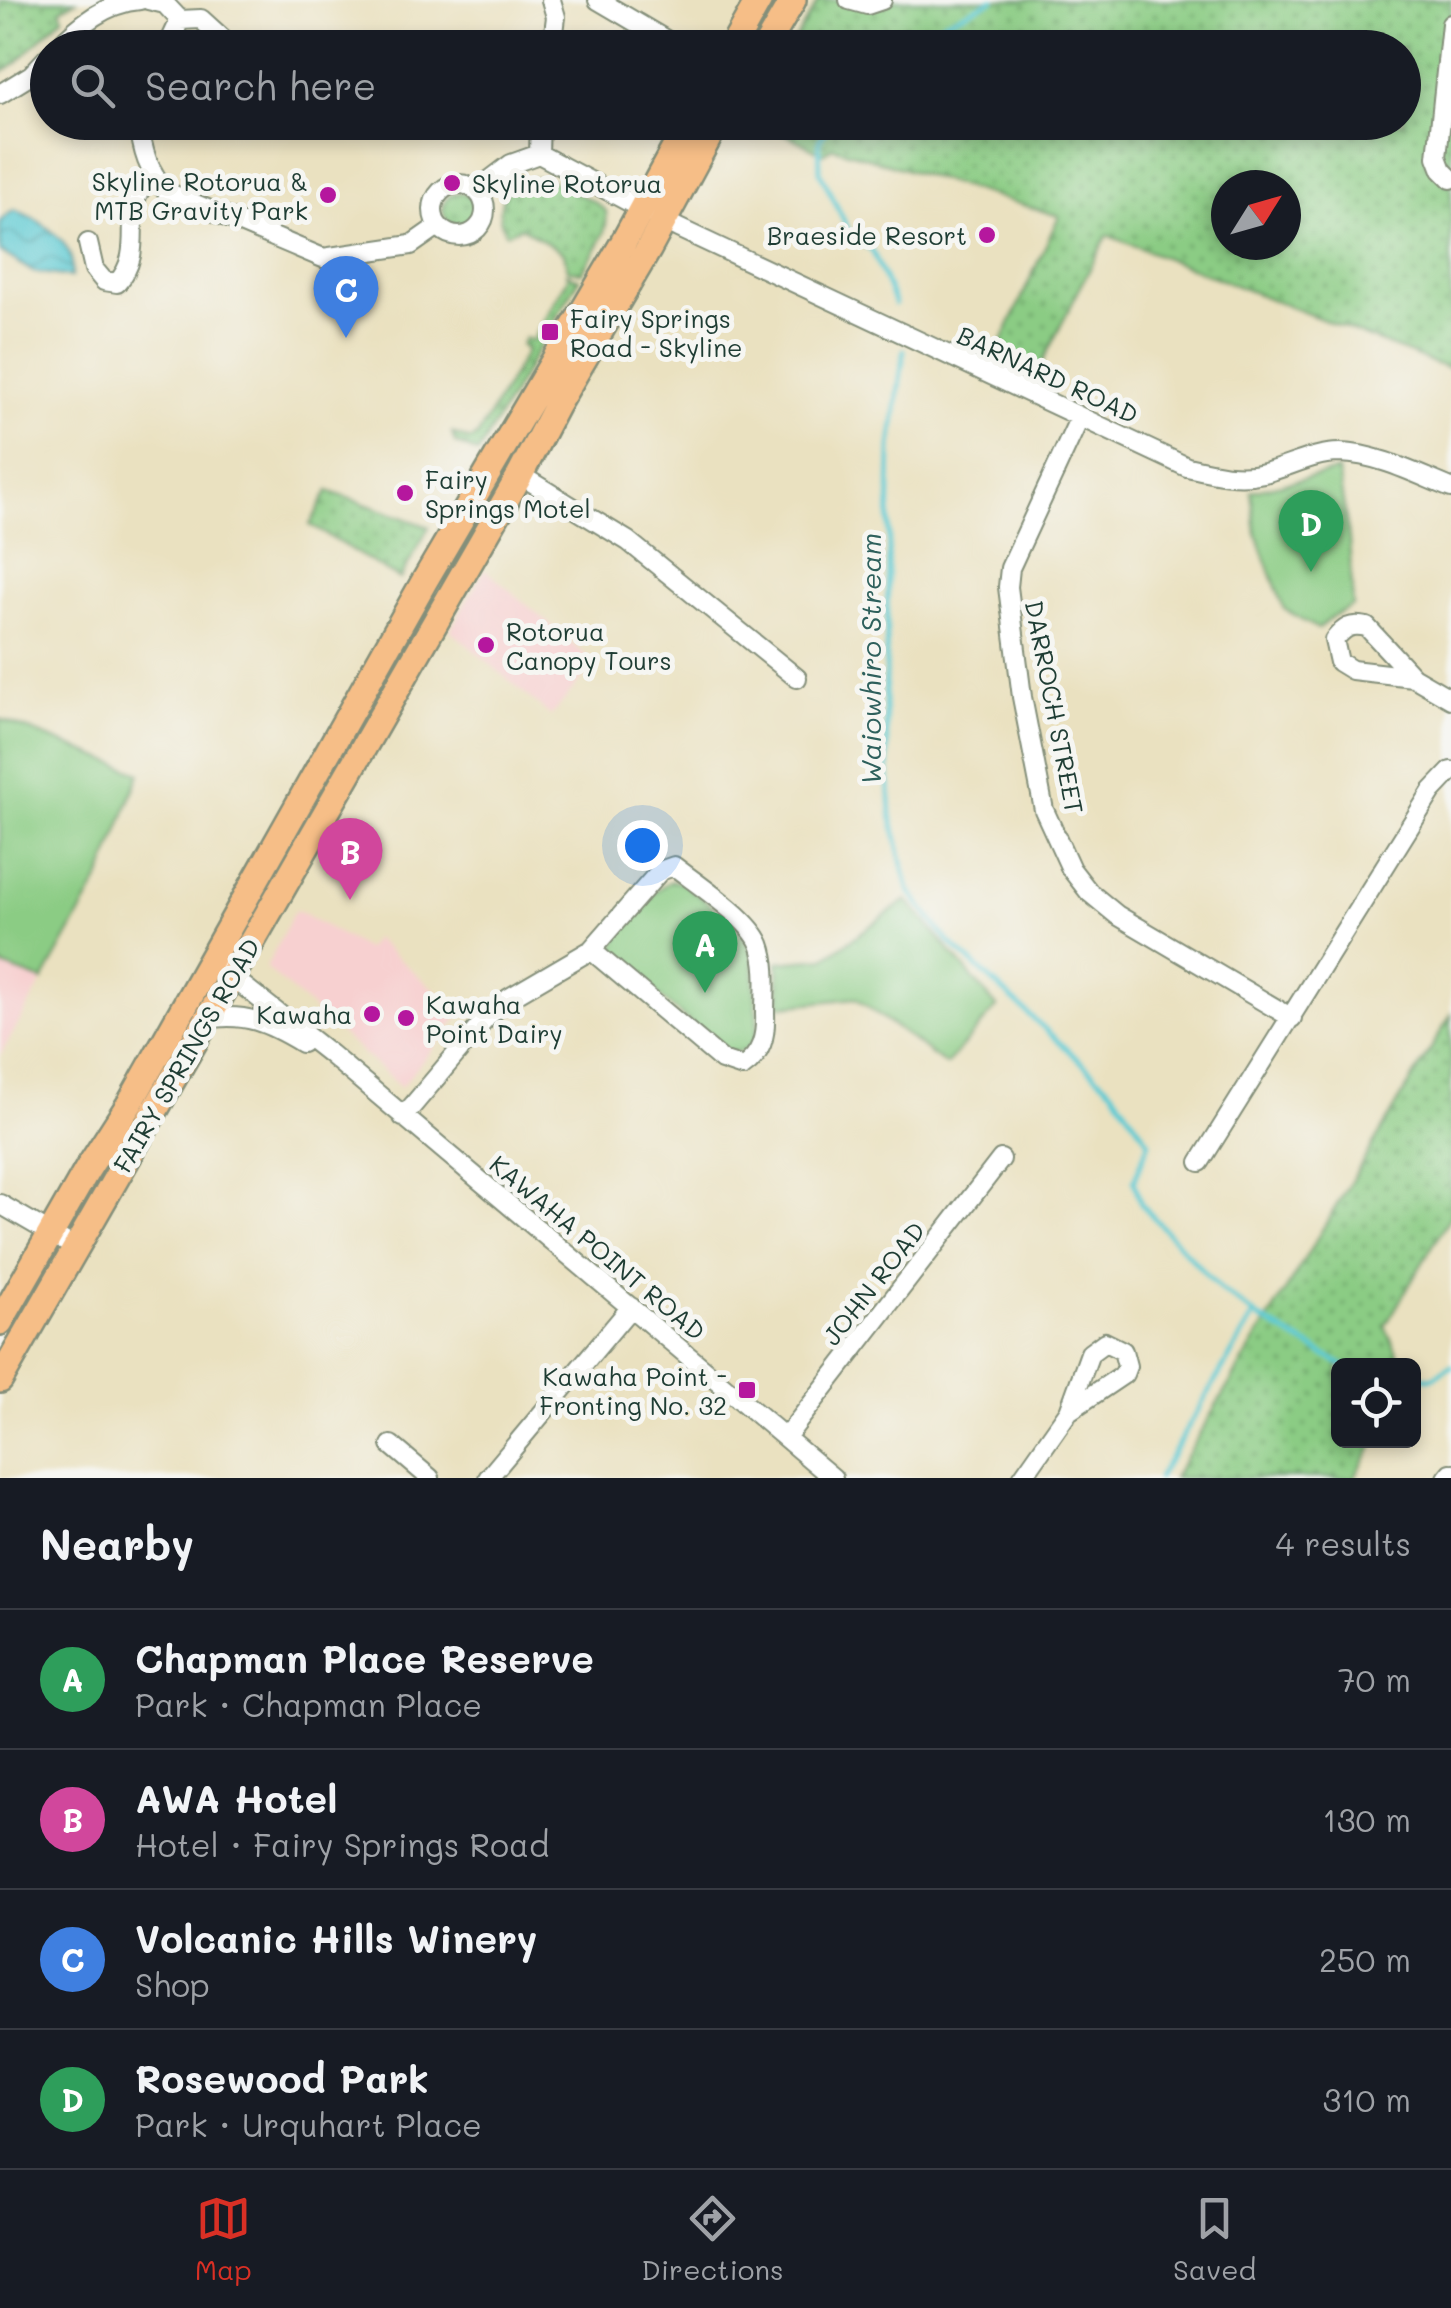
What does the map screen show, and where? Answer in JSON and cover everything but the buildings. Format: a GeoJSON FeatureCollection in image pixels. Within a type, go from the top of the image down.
{"type":"FeatureCollection","features":[{"type":"Feature","properties":{"kind":"highway"},"geometry":{"type":"LineString","coordinates":[[742,30],[759,0]]}},
{"type":"Feature","properties":{"kind":"highway"},"geometry":{"type":"LineString","coordinates":[[776,30],[793,0]]}},
{"type":"Feature","properties":{"kind":"highway","name":"FAIRY SPRINGS ROAD"},"geometry":{"type":"LineString","coordinates":[[0,1322],[130,1103],[424,580],[679,140]]}},
{"type":"Feature","properties":{"kind":"highway","name":"FAIRY SPRINGS ROAD"},"geometry":{"type":"LineString","coordinates":[[0,1380],[373,730],[468,586],[556,406],[707,140]]}},
{"type":"Feature","properties":{"kind":"highway"},"geometry":{"type":"LineString","coordinates":[[424,580],[455,551],[500,474],[508,470],[520,475]]}},
{"type":"Feature","properties":{"kind":"highway"},"geometry":{"type":"LineString","coordinates":[[343,724],[356,730],[373,730]]}},
{"type":"Feature","properties":{"kind":"street"},"geometry":{"type":"LineString","coordinates":[[74,30],[123,1],[140,0]]}},
{"type":"Feature","properties":{"kind":"street"},"geometry":{"type":"LineString","coordinates":[[148,0],[165,4],[180,20],[201,19],[213,30]]}},
{"type":"Feature","properties":{"kind":"street"},"geometry":{"type":"LineString","coordinates":[[552,0],[554,30]]}},
{"type":"Feature","properties":{"kind":"street"},"geometry":{"type":"LineString","coordinates":[[598,0],[649,30]]}},
{"type":"Feature","properties":{"kind":"street"},"geometry":{"type":"LineString","coordinates":[[849,0],[867,5],[882,0]]}},
{"type":"Feature","properties":{"kind":"street"},"geometry":{"type":"LineString","coordinates":[[175,30],[180,20]]}},
{"type":"Feature","properties":{"kind":"street"},"geometry":{"type":"LineString","coordinates":[[1451,24],[1437,151],[1439,164],[1451,179]]}},
{"type":"Feature","properties":{"kind":"street"},"geometry":{"type":"LineString","coordinates":[[0,94],[30,76]]}},
{"type":"Feature","properties":{"kind":"street"},"geometry":{"type":"LineString","coordinates":[[141,140],[152,175],[167,192],[323,258],[411,245],[431,231],[460,236],[478,228],[486,212],[477,190],[456,183],[440,191],[432,208],[431,231]]}},
{"type":"Feature","properties":{"kind":"street"},"geometry":{"type":"LineString","coordinates":[[477,190],[511,164],[539,154],[539,140]]}},
{"type":"Feature","properties":{"kind":"street","name":"BARNARD ROAD"},"geometry":{"type":"LineString","coordinates":[[539,154],[664,220],[1188,467],[1219,474],[1263,473],[1337,453],[1367,456],[1451,488]]}},
{"type":"Feature","properties":{"kind":"street"},"geometry":{"type":"LineString","coordinates":[[88,243],[94,269],[104,281],[117,283],[128,271],[133,255],[132,220],[139,186],[152,175]]}},
{"type":"Feature","properties":{"kind":"street","name":"DARROCH STREET"},"geometry":{"type":"LineString","coordinates":[[1080,417],[1010,568],[1008,587],[1022,697],[1044,810],[1071,869],[1089,892],[1118,914],[1292,1018]]}},
{"type":"Feature","properties":{"kind":"street"},"geometry":{"type":"LineString","coordinates":[[520,475],[628,541],[775,657],[796,678]]}},
{"type":"Feature","properties":{"kind":"street"},"geometry":{"type":"LineString","coordinates":[[1413,677],[1451,699]]}},
{"type":"Feature","properties":{"kind":"street"},"geometry":{"type":"LineString","coordinates":[[1200,1162],[1432,790],[1451,771]]}},
{"type":"Feature","properties":{"kind":"street"},"geometry":{"type":"LineString","coordinates":[[403,1117],[489,1015],[509,998],[592,950],[660,871],[674,866],[745,924],[759,942],[764,964],[763,1043],[742,1067],[722,1060],[592,950]]}},
{"type":"Feature","properties":{"kind":"street","name":"KAWAHA POINT ROAD"},"geometry":{"type":"LineString","coordinates":[[210,962],[330,1054],[833,1478]]}},
{"type":"Feature","properties":{"kind":"street","name":"KAWAHA POINT ROAD"},"geometry":{"type":"LineString","coordinates":[[207,1020],[229,1015],[256,1019],[330,1054]]}},
{"type":"Feature","properties":{"kind":"street","name":"JOHN ROAD"},"geometry":{"type":"LineString","coordinates":[[786,1438],[1001,1159]]}},
{"type":"Feature","properties":{"kind":"street"},"geometry":{"type":"LineString","coordinates":[[0,1204],[76,1248]]}},
{"type":"Feature","properties":{"kind":"street"},"geometry":{"type":"LineString","coordinates":[[488,1478],[631,1308]]}},
{"type":"Feature","properties":{"kind":"street"},"geometry":{"type":"LineString","coordinates":[[1022,1478],[1069,1411]]}},
{"type":"Feature","properties":{"kind":"street"},"geometry":{"type":"LineString","coordinates":[[391,1446],[430,1478]]}},
{"type":"Feature","properties":{"kind":"shaded area"},"geometry":{"type":"Polygon","coordinates":[[[485,569],[595,663],[551,716],[450,630],[485,569]]]}},
{"type":"Feature","properties":{"kind":"shaded area"},"geometry":{"type":"Polygon","coordinates":[[[297,910],[366,949],[374,938],[462,1013],[401,1087],[266,968],[297,910]]]}},
{"type":"Feature","properties":{"kind":"shaded area"},"geometry":{"type":"Polygon","coordinates":[[[0,965],[43,981],[0,1056],[0,965]]]}},
{"type":"Feature","properties":{"kind":"green space"},"geometry":{"type":"Polygon","coordinates":[[[0,0],[76,0],[60,10],[63,17],[50,30],[30,30],[30,49],[0,73],[0,0]]]}},
{"type":"Feature","properties":{"kind":"green space"},"geometry":{"type":"Polygon","coordinates":[[[819,0],[1451,0],[1451,370],[1107,235],[1034,378],[994,359],[1059,216],[832,147],[823,154],[797,140],[1421,140],[1421,30],[801,30],[819,0]]]}},
{"type":"Feature","properties":{"kind":"green space"},"geometry":{"type":"Polygon","coordinates":[[[543,177],[606,211],[603,235],[582,272],[568,270],[564,253],[521,227],[506,234],[501,223],[506,195],[521,182],[543,177]]]}},
{"type":"Feature","properties":{"kind":"green space"},"geometry":{"type":"Polygon","coordinates":[[[459,193],[470,198],[475,209],[470,220],[459,225],[448,220],[443,209],[448,198],[459,193]]]}},
{"type":"Feature","properties":{"kind":"green space"},"geometry":{"type":"Polygon","coordinates":[[[566,273],[579,279],[478,453],[455,443],[452,433],[470,440],[478,435],[527,350],[521,345],[525,338],[532,341],[569,276],[566,273]]]}},
{"type":"Feature","properties":{"kind":"green space"},"geometry":{"type":"Polygon","coordinates":[[[1338,471],[1349,539],[1353,606],[1318,629],[1284,609],[1256,533],[1251,491],[1338,471]]]}},
{"type":"Feature","properties":{"kind":"green space"},"geometry":{"type":"Polygon","coordinates":[[[328,491],[429,527],[400,579],[310,525],[328,491]]]}},
{"type":"Feature","properties":{"kind":"green space"},"geometry":{"type":"Polygon","coordinates":[[[0,719],[140,773],[101,877],[43,981],[0,965],[0,719]]]}},
{"type":"Feature","properties":{"kind":"green space"},"geometry":{"type":"Polygon","coordinates":[[[672,881],[683,883],[727,918],[750,948],[757,1024],[753,1043],[747,1049],[723,1051],[612,956],[635,913],[672,881]]]}},
{"type":"Feature","properties":{"kind":"green space"},"geometry":{"type":"Polygon","coordinates":[[[907,900],[997,1007],[946,1065],[856,998],[780,1006],[778,962],[825,958],[907,900]]]}},
{"type":"Feature","properties":{"kind":"green space"},"geometry":{"type":"Polygon","coordinates":[[[1451,1015],[1451,1215],[1385,1326],[1400,1358],[1331,1358],[1331,1448],[1372,1448],[1354,1478],[1173,1478],[1451,1015]]]}},
{"type":"Feature","properties":{"kind":"water"},"geometry":{"type":"Polygon","coordinates":[[[14,210],[40,222],[63,242],[72,261],[71,277],[33,272],[0,251],[0,221],[14,210]]]}},
{"type":"Feature","properties":{"kind":"waterway","name":"Waiowhiro Stream"},"geometry":{"type":"LineString","coordinates":[[934,30],[993,0]]}},
{"type":"Feature","properties":{"kind":"waterway","name":"Waiowhiro Stream"},"geometry":{"type":"LineString","coordinates":[[820,140],[820,172],[852,237],[872,250],[895,304]]}},
{"type":"Feature","properties":{"kind":"waterway","name":"Waiowhiro Stream"},"geometry":{"type":"LineString","coordinates":[[904,350],[891,446],[885,705],[891,815],[909,890],[946,939],[1113,1091],[1149,1142],[1134,1181],[1141,1204],[1221,1290],[1259,1318],[1331,1359]]}},
{"type":"Feature","properties":{"kind":"waterway"},"geometry":{"type":"LineString","coordinates":[[1158,1478],[1255,1314]]}},
{"type":"Feature","properties":{"kind":"waterway","name":"Waiowhiro Stream"},"geometry":{"type":"LineString","coordinates":[[1421,1377],[1432,1378],[1451,1366]]}},
{"type":"Feature","properties":{"kind":"place","name":"Skyline Rotorua"},"geometry":{"type":"Point","coordinates":[452,183]}},
{"type":"Feature","properties":{"kind":"place","name":"Skyline Rotorua & MTB Gravity Park"},"geometry":{"type":"Point","coordinates":[328,195]}},
{"type":"Feature","properties":{"kind":"place","name":"Braeside Resort"},"geometry":{"type":"Point","coordinates":[987,235]}},
{"type":"Feature","properties":{"kind":"place","name":"Fairy Springs Road - Skyline"},"geometry":{"type":"Point","coordinates":[550,332]}},
{"type":"Feature","properties":{"kind":"place","name":"Volcanic Hills Winery"},"geometry":{"type":"Point","coordinates":[346,338]}},
{"type":"Feature","properties":{"kind":"place","name":"Fairy Springs Motel"},"geometry":{"type":"Point","coordinates":[405,493]}},
{"type":"Feature","properties":{"kind":"place","name":"Rosewood Park"},"geometry":{"type":"Point","coordinates":[1311,572]}},
{"type":"Feature","properties":{"kind":"place","name":"Rotorua Canopy Tours"},"geometry":{"type":"Point","coordinates":[486,645]}},
{"type":"Feature","properties":{"kind":"place","name":"AWA Hotel"},"geometry":{"type":"Point","coordinates":[350,900]}},
{"type":"Feature","properties":{"kind":"place","name":"Chapman Place Reserve"},"geometry":{"type":"Point","coordinates":[705,993]}},
{"type":"Feature","properties":{"kind":"place","name":"Kawaha"},"geometry":{"type":"Point","coordinates":[372,1014]}},
{"type":"Feature","properties":{"kind":"place","name":"Kawaha Point Dairy"},"geometry":{"type":"Point","coordinates":[406,1018]}},
{"type":"Feature","properties":{"kind":"place","name":"Kawaha Point - Fronting No. 32"},"geometry":{"type":"Point","coordinates":[747,1390]}}]}
